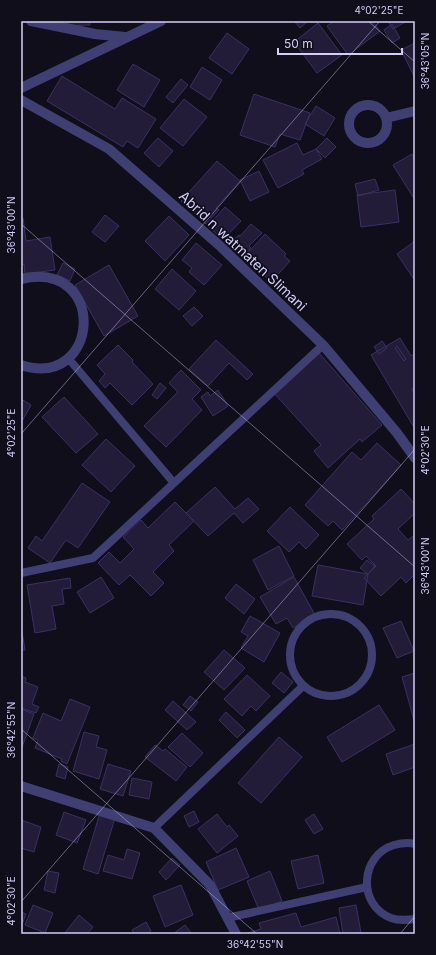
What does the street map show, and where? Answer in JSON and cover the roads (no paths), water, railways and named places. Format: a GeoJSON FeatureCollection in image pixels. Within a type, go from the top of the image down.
{"type":"FeatureCollection","features":[{"type":"Feature","properties":{"kind":"street"},"geometry":{"type":"LineString","coordinates":[[31,21],[95,34],[126,38]]}},
{"type":"Feature","properties":{"kind":"street"},"geometry":{"type":"LineString","coordinates":[[21,88],[161,21]]}},
{"type":"Feature","properties":{"kind":"street","name":"Abrid n watmaten Slimani"},"geometry":{"type":"LineString","coordinates":[[21,100],[109,149],[219,245],[323,345],[397,433],[415,458]]}},
{"type":"Feature","properties":{"kind":"street"},"geometry":{"type":"LineString","coordinates":[[386,118],[415,111]]}},
{"type":"Feature","properties":{"kind":"street"},"geometry":{"type":"LineString","coordinates":[[21,279],[35,276],[51,278],[65,285],[76,296],[83,311],[85,326],[81,342],[72,355],[60,364],[46,369],[31,369],[21,365]]}},
{"type":"Feature","properties":{"kind":"street"},"geometry":{"type":"LineString","coordinates":[[21,786],[154,828],[210,885],[236,934]]}},
{"type":"Feature","properties":{"kind":"lane"},"geometry":{"type":"LineString","coordinates":[[21,573],[93,558],[323,345]]}},
{"type":"Feature","properties":{"kind":"lane"},"geometry":{"type":"LineString","coordinates":[[68,358],[174,483]]}},
{"type":"Feature","properties":{"kind":"lane"},"geometry":{"type":"LineString","coordinates":[[331,614],[344,616],[357,623],[366,632],[371,644],[372,658],[370,671],[363,682],[340,696],[327,696],[314,693],[303,686],[295,674],[290,661],[291,647],[296,634],[305,623],[317,616],[331,614]]}},
{"type":"Feature","properties":{"kind":"lane"},"geometry":{"type":"LineString","coordinates":[[154,828],[303,686]]}},
{"type":"Feature","properties":{"kind":"lane"},"geometry":{"type":"LineString","coordinates":[[415,844],[400,843],[388,847],[378,854],[371,863],[367,875],[367,887],[371,900],[379,910],[390,918],[403,921],[415,919]]}},
{"type":"Feature","properties":{"kind":"lane"},"geometry":{"type":"LineString","coordinates":[[227,918],[367,887]]}}]}
